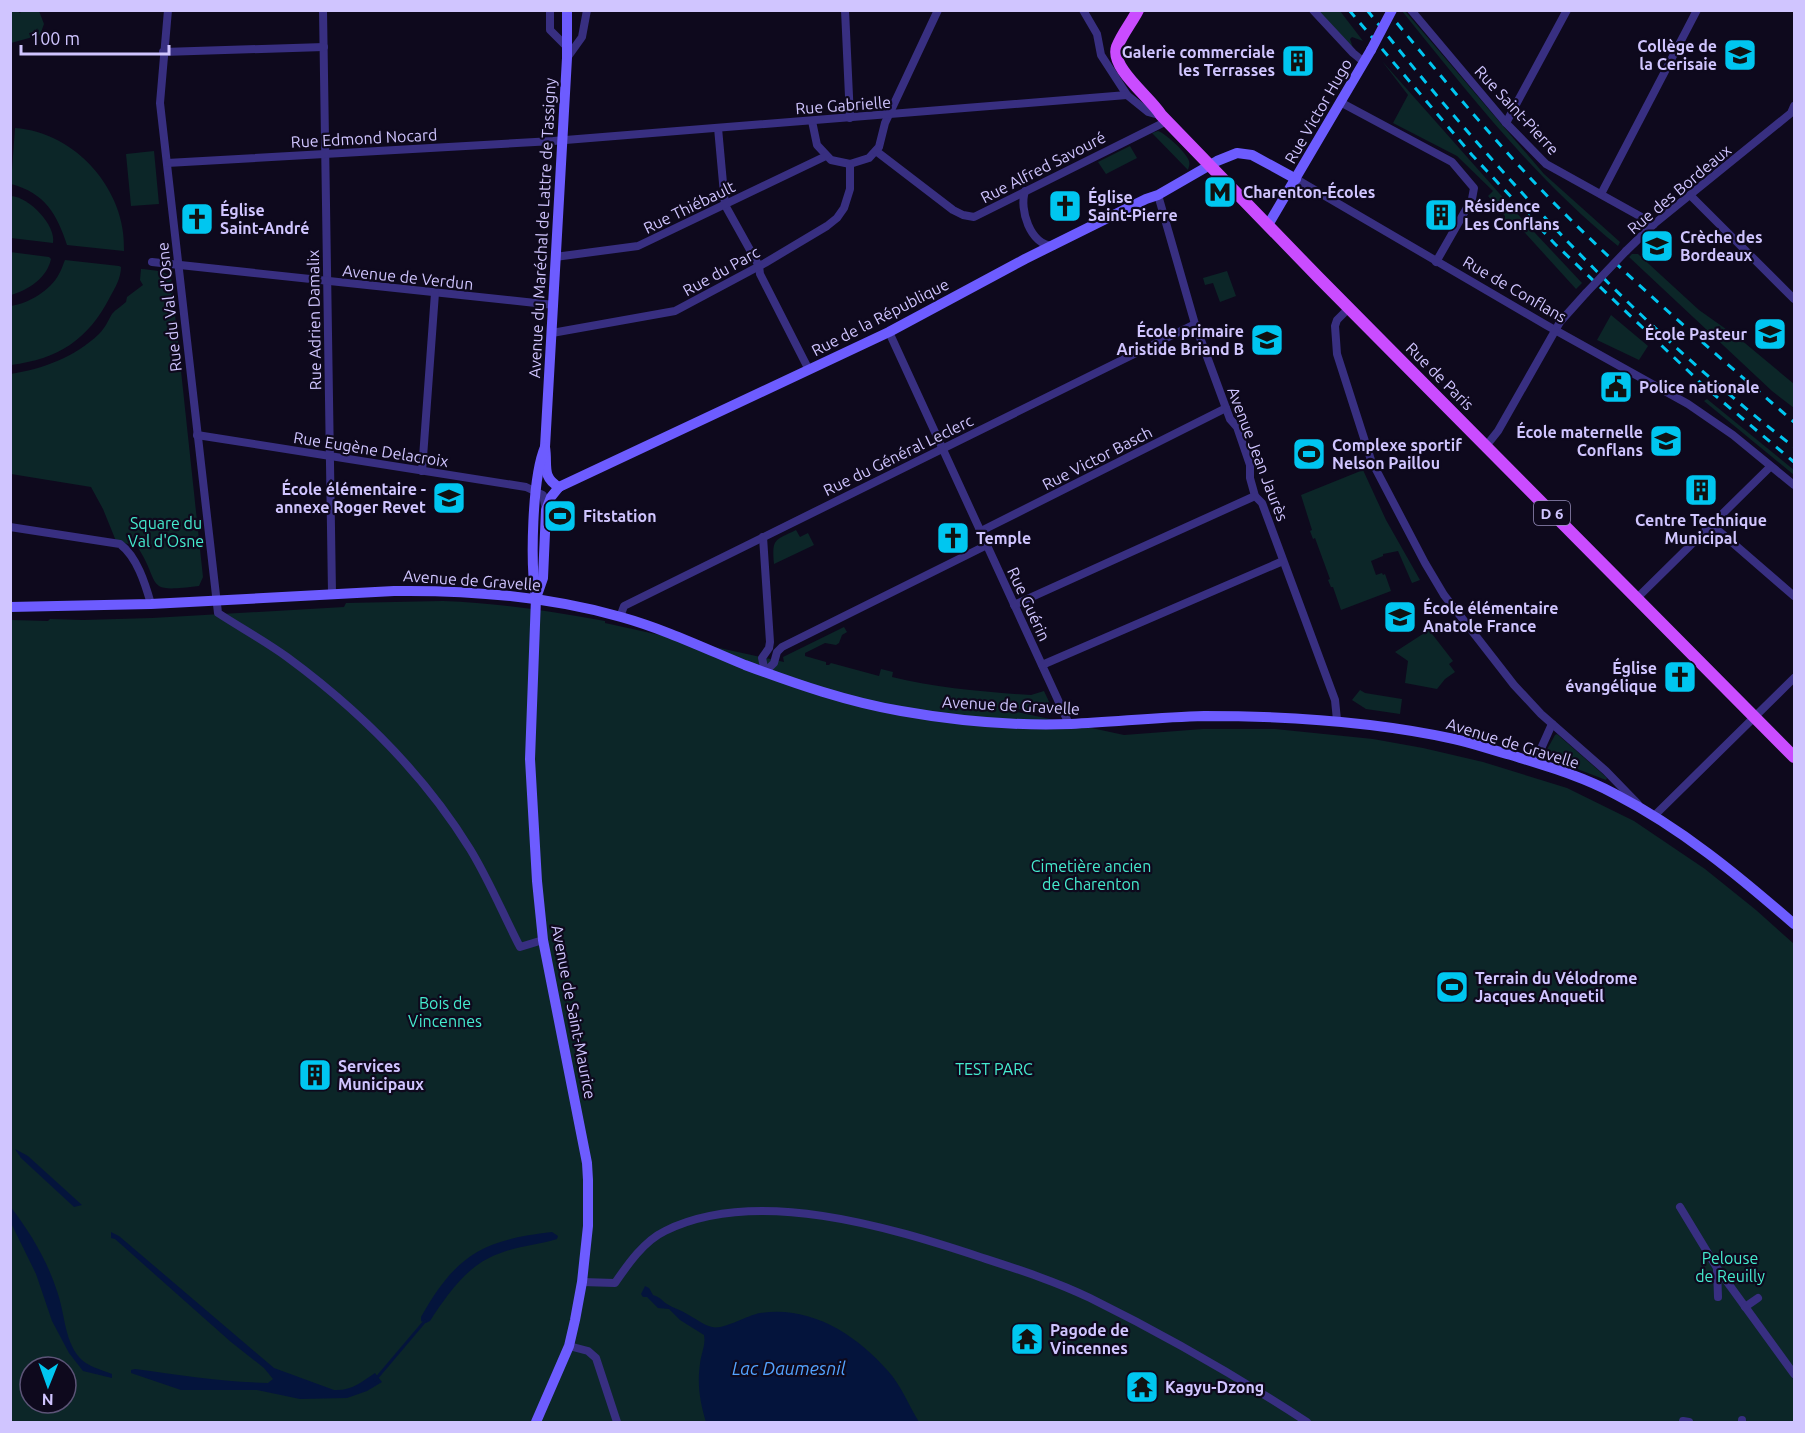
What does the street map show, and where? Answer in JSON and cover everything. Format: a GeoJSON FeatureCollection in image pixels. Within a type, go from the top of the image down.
{"type":"FeatureCollection","features":[{"type":"Feature","properties":{"kind":"main road","name":"Avenue du Maréchal de Lattre de Tassigny"},"geometry":{"type":"LineString","coordinates":[[536,598],[543,578],[546,510],[551,497],[559,487],[551,482],[547,475],[545,447],[567,58],[567,10]]}},
{"type":"Feature","properties":{"kind":"main road"},"geometry":{"type":"LineString","coordinates":[[1138,10],[1118,46],[1117,60],[1121,68],[1153,102],[1164,118]]}},
{"type":"Feature","properties":{"kind":"main road","name":"Rue Victor Hugo"},"geometry":{"type":"LineString","coordinates":[[1268,225],[1392,10]]}},
{"type":"Feature","properties":{"kind":"main road","name":"Rue de Paris"},"geometry":{"type":"LineString","coordinates":[[1164,118],[1794,757]]}},
{"type":"Feature","properties":{"kind":"main road","name":"Rue de Conflans"},"geometry":{"type":"LineString","coordinates":[[1209,165],[1237,153],[1244,153],[1296,179]]}},
{"type":"Feature","properties":{"kind":"main road","name":"Rue de la République"},"geometry":{"type":"LineString","coordinates":[[559,487],[889,332],[1053,246],[1158,195],[1209,165]]}},
{"type":"Feature","properties":{"kind":"main road","name":"Avenue du Maréchal de Lattre de Tassigny"},"geometry":{"type":"LineString","coordinates":[[536,598],[532,578],[540,459],[545,447]]}},
{"type":"Feature","properties":{"kind":"main road","name":"Avenue de Gravelle"},"geometry":{"type":"LineString","coordinates":[[10,607],[151,604],[332,593],[433,591],[510,595],[536,598],[620,616],[680,637],[765,672],[819,690],[901,711],[971,721],[1069,724],[1200,716],[1337,720],[1458,739],[1617,789],[1643,809],[1689,838],[1794,924]]}},
{"type":"Feature","properties":{"kind":"main road","name":"Avenue de Saint-Maurice"},"geometry":{"type":"LineString","coordinates":[[536,598],[530,759],[537,881],[543,940],[587,1162],[588,1226],[582,1282],[569,1346],[536,1422]]}},
{"type":"Feature","properties":{"kind":"street","name":"Rue du Val d'Osne"},"geometry":{"type":"LineString","coordinates":[[168,10],[160,103],[215,600]]}},
{"type":"Feature","properties":{"kind":"street","name":"Rue Adrien Damalix"},"geometry":{"type":"LineString","coordinates":[[323,10],[332,593]]}},
{"type":"Feature","properties":{"kind":"street"},"geometry":{"type":"LineString","coordinates":[[550,10],[550,30],[566,46]]}},
{"type":"Feature","properties":{"kind":"street"},"geometry":{"type":"LineString","coordinates":[[567,58],[578,46],[582,37],[587,10]]}},
{"type":"Feature","properties":{"kind":"street"},"geometry":{"type":"LineString","coordinates":[[845,10],[850,118]]}},
{"type":"Feature","properties":{"kind":"street"},"geometry":{"type":"LineString","coordinates":[[812,121],[815,139],[826,156],[837,162],[850,164],[864,161],[876,151],[882,140],[885,123],[938,10]]}},
{"type":"Feature","properties":{"kind":"street","name":"Rue de Paris"},"geometry":{"type":"LineString","coordinates":[[1083,10],[1097,34],[1101,56],[1126,95],[1148,111],[1164,118]]}},
{"type":"Feature","properties":{"kind":"street"},"geometry":{"type":"LineString","coordinates":[[1313,10],[1364,62]]}},
{"type":"Feature","properties":{"kind":"street","name":"Rue Saint-Pierre"},"geometry":{"type":"LineString","coordinates":[[1411,10],[1506,123],[1546,164],[1654,224]]}},
{"type":"Feature","properties":{"kind":"street"},"geometry":{"type":"LineString","coordinates":[[1506,123],[1567,10]]}},
{"type":"Feature","properties":{"kind":"street"},"geometry":{"type":"LineString","coordinates":[[1601,194],[1697,10]]}},
{"type":"Feature","properties":{"kind":"street"},"geometry":{"type":"LineString","coordinates":[[164,52],[324,47]]}},
{"type":"Feature","properties":{"kind":"street","name":"Rue Gabrielle"},"geometry":{"type":"LineString","coordinates":[[562,140],[1126,95]]}},
{"type":"Feature","properties":{"kind":"street"},"geometry":{"type":"LineString","coordinates":[[1340,102],[1452,162],[1474,188],[1472,199],[1436,262]]}},
{"type":"Feature","properties":{"kind":"street","name":"Rue des Bordeaux"},"geometry":{"type":"LineString","coordinates":[[1486,446],[1498,431],[1568,312],[1654,224],[1791,113],[1794,106]]}},
{"type":"Feature","properties":{"kind":"street","name":"Rue Alfred Savouré"},"geometry":{"type":"LineString","coordinates":[[876,151],[963,216],[974,216],[1164,118]]}},
{"type":"Feature","properties":{"kind":"street"},"geometry":{"type":"LineString","coordinates":[[718,128],[725,205],[759,266],[760,274],[809,370]]}},
{"type":"Feature","properties":{"kind":"street","name":"Rue Edmond Nocard"},"geometry":{"type":"LineString","coordinates":[[167,163],[562,140]]}},
{"type":"Feature","properties":{"kind":"street","name":"Rue Thiébault"},"geometry":{"type":"LineString","coordinates":[[555,257],[638,246],[826,156]]}},
{"type":"Feature","properties":{"kind":"street","name":"Rue du Parc"},"geometry":{"type":"LineString","coordinates":[[552,333],[675,311],[798,244],[837,218],[844,208],[850,189],[850,164]]}},
{"type":"Feature","properties":{"kind":"street","name":"Rue de Conflans"},"geometry":{"type":"LineString","coordinates":[[1296,179],[1436,262],[1688,404],[1733,435],[1794,485]]}},
{"type":"Feature","properties":{"kind":"street"},"geometry":{"type":"LineString","coordinates":[[1025,191],[1022,204],[1024,215],[1032,231],[1041,242],[1053,246]]}},
{"type":"Feature","properties":{"kind":"street","name":"Avenue Jean Jaurès"},"geometry":{"type":"LineString","coordinates":[[1158,195],[1195,324],[1230,419],[1237,427],[1250,465],[1256,496],[1262,503],[1335,700],[1337,720]]}},
{"type":"Feature","properties":{"kind":"street"},"geometry":{"type":"LineString","coordinates":[[1690,195],[1794,299]]}},
{"type":"Feature","properties":{"kind":"street","name":"Avenue de Verdun"},"geometry":{"type":"LineString","coordinates":[[152,262],[554,305]]}},
{"type":"Feature","properties":{"kind":"street"},"geometry":{"type":"LineString","coordinates":[[422,471],[435,293]]}},
{"type":"Feature","properties":{"kind":"street"},"geometry":{"type":"LineString","coordinates":[[1349,308],[1337,320],[1335,326],[1336,354],[1371,460],[1425,563],[1444,595],[1514,685],[1617,789]]}},
{"type":"Feature","properties":{"kind":"street","name":"Rue du Général Leclerc"},"geometry":{"type":"LineString","coordinates":[[620,616],[624,606],[1195,324]]}},
{"type":"Feature","properties":{"kind":"street","name":"Rue Guérin"},"geometry":{"type":"LineString","coordinates":[[889,332],[1069,724]]}},
{"type":"Feature","properties":{"kind":"street","name":"Rue Victor Basch"},"geometry":{"type":"LineString","coordinates":[[981,531],[1226,408]]}},
{"type":"Feature","properties":{"kind":"street","name":"Rue Eugène Delacroix"},"geometry":{"type":"LineString","coordinates":[[197,435],[538,488]]}},
{"type":"Feature","properties":{"kind":"street"},"geometry":{"type":"LineString","coordinates":[[1637,598],[1770,467]]}},
{"type":"Feature","properties":{"kind":"street","name":"Avenue du Maréchal de Lattre de Tassigny"},"geometry":{"type":"LineString","coordinates":[[538,488],[543,495],[546,510]]}},
{"type":"Feature","properties":{"kind":"street"},"geometry":{"type":"LineString","coordinates":[[1014,605],[1256,496]]}},
{"type":"Feature","properties":{"kind":"street"},"geometry":{"type":"LineString","coordinates":[[1712,525],[1794,596]]}},
{"type":"Feature","properties":{"kind":"street"},"geometry":{"type":"LineString","coordinates":[[10,527],[120,544],[129,551],[151,604]]}},
{"type":"Feature","properties":{"kind":"street"},"geometry":{"type":"LineString","coordinates":[[763,537],[770,645],[762,658],[765,672]]}},
{"type":"Feature","properties":{"kind":"street"},"geometry":{"type":"LineString","coordinates":[[765,672],[774,663],[778,650],[987,545]]}},
{"type":"Feature","properties":{"kind":"street"},"geometry":{"type":"LineString","coordinates":[[1042,665],[1284,561]]}},
{"type":"Feature","properties":{"kind":"street"},"geometry":{"type":"LineString","coordinates":[[215,600],[218,613],[286,656],[345,702],[399,755],[440,804],[470,850],[520,947],[543,940]]}},
{"type":"Feature","properties":{"kind":"street"},"geometry":{"type":"LineString","coordinates":[[770,645],[778,650]]}},
{"type":"Feature","properties":{"kind":"street"},"geometry":{"type":"LineString","coordinates":[[1654,816],[1794,678]]}},
{"type":"Feature","properties":{"kind":"street"},"geometry":{"type":"LineString","coordinates":[[1535,762],[1552,724]]}},
{"type":"Feature","properties":{"kind":"street"},"geometry":{"type":"LineString","coordinates":[[1680,1207],[1716,1268],[1794,1374]]}},
{"type":"Feature","properties":{"kind":"street"},"geometry":{"type":"LineString","coordinates":[[582,1282],[615,1283],[646,1244],[664,1232],[695,1220],[727,1213],[767,1212],[836,1218],[912,1235],[1036,1275],[1089,1298],[1210,1363],[1307,1422]]}},
{"type":"Feature","properties":{"kind":"street"},"geometry":{"type":"LineString","coordinates":[[1716,1268],[1718,1297]]}},
{"type":"Feature","properties":{"kind":"street"},"geometry":{"type":"LineString","coordinates":[[1745,1307],[1758,1298]]}},
{"type":"Feature","properties":{"kind":"street"},"geometry":{"type":"LineString","coordinates":[[569,1346],[588,1351],[596,1358],[617,1422]]}},
{"type":"Feature","properties":{"kind":"green space"},"geometry":{"type":"Polygon","coordinates":[[[11,10],[20,13],[39,11],[44,24],[40,35],[11,43],[11,10]]]}},
{"type":"Feature","properties":{"kind":"green space"},"geometry":{"type":"Polygon","coordinates":[[[1319,11],[1340,11],[1363,41],[1352,37],[1350,39],[1353,48],[1319,11]]]}},
{"type":"Feature","properties":{"kind":"green space"},"geometry":{"type":"Polygon","coordinates":[[[1402,11],[1405,11],[1544,174],[1620,242],[1618,246],[1559,193],[1531,164],[1478,104],[1402,11]]]}},
{"type":"Feature","properties":{"kind":"green space"},"geometry":{"type":"Polygon","coordinates":[[[1382,61],[1582,283],[1576,289],[1516,223],[1510,230],[1505,225],[1505,216],[1488,196],[1493,191],[1457,156],[1393,123],[1408,95],[1382,61]]]}},
{"type":"Feature","properties":{"kind":"green space"},"geometry":{"type":"Polygon","coordinates":[[[15,128],[37,132],[58,140],[94,168],[117,207],[123,229],[124,251],[67,245],[59,224],[48,206],[33,193],[11,184],[15,128]]]}},
{"type":"Feature","properties":{"kind":"green space"},"geometry":{"type":"Polygon","coordinates":[[[1158,131],[1184,153],[1189,161],[1188,170],[1152,133],[1158,131]]]}},
{"type":"Feature","properties":{"kind":"green space"},"geometry":{"type":"Polygon","coordinates":[[[1130,146],[1137,158],[1106,174],[1098,162],[1130,146]]]}},
{"type":"Feature","properties":{"kind":"green space"},"geometry":{"type":"Polygon","coordinates":[[[154,151],[159,204],[131,206],[126,154],[154,151]]]}},
{"type":"Feature","properties":{"kind":"green space"},"geometry":{"type":"Polygon","coordinates":[[[11,196],[26,201],[40,213],[50,228],[53,243],[11,238],[11,196]]]}},
{"type":"Feature","properties":{"kind":"green space"},"geometry":{"type":"Polygon","coordinates":[[[10,252],[51,259],[49,266],[36,282],[11,295],[10,252]]]}},
{"type":"Feature","properties":{"kind":"green space"},"geometry":{"type":"Polygon","coordinates":[[[1632,254],[1638,254],[1699,310],[1740,339],[1794,384],[1794,408],[1772,391],[1629,257],[1632,254]]]}},
{"type":"Feature","properties":{"kind":"green space"},"geometry":{"type":"Polygon","coordinates":[[[65,260],[121,267],[114,290],[92,325],[70,345],[43,358],[11,365],[11,306],[32,299],[45,291],[55,280],[65,260]]]}},
{"type":"Feature","properties":{"kind":"green space","name":"Square du Val d'Osne"},"geometry":{"type":"Polygon","coordinates":[[[141,269],[161,272],[171,277],[203,577],[199,586],[169,588],[156,584],[137,546],[116,541],[91,487],[11,474],[10,374],[58,361],[90,342],[101,332],[114,312],[126,302],[127,297],[143,285],[140,280],[141,269]]]}},
{"type":"Feature","properties":{"kind":"green space"},"geometry":{"type":"Polygon","coordinates":[[[1227,271],[1236,296],[1220,302],[1213,283],[1205,285],[1203,278],[1227,271]]]}},
{"type":"Feature","properties":{"kind":"green space"},"geometry":{"type":"Polygon","coordinates":[[[1611,315],[1648,346],[1639,360],[1597,340],[1611,315]]]}},
{"type":"Feature","properties":{"kind":"green space"},"geometry":{"type":"Polygon","coordinates":[[[1707,399],[1794,470],[1794,475],[1704,401],[1707,399]]]}},
{"type":"Feature","properties":{"kind":"green space"},"geometry":{"type":"Polygon","coordinates":[[[1363,470],[1386,520],[1420,580],[1412,583],[1398,551],[1383,554],[1371,561],[1376,575],[1385,574],[1391,591],[1341,610],[1333,587],[1328,580],[1330,579],[1315,538],[1313,539],[1310,531],[1312,530],[1301,495],[1363,470]]]}},
{"type":"Feature","properties":{"kind":"green space"},"geometry":{"type":"Polygon","coordinates":[[[796,530],[800,537],[808,533],[814,545],[774,564],[776,541],[796,530]]]}},
{"type":"Feature","properties":{"kind":"green space","name":"Bois de Vincennes"},"geometry":{"type":"Polygon","coordinates":[[[443,601],[524,608],[605,621],[605,623],[784,662],[783,657],[844,627],[847,632],[842,635],[839,643],[836,645],[825,643],[805,653],[805,656],[826,662],[826,665],[831,663],[879,676],[881,669],[893,672],[892,677],[943,687],[1031,695],[1044,691],[1051,706],[1048,710],[1003,709],[1124,735],[1203,729],[1275,729],[1373,739],[1423,748],[1483,762],[1567,788],[1634,821],[1705,869],[1794,944],[1794,1422],[11,1422],[11,620],[152,618],[344,607],[346,603],[443,601]]]}},
{"type":"Feature","properties":{"kind":"green space"},"geometry":{"type":"Polygon","coordinates":[[[1429,630],[1453,661],[1449,664],[1455,672],[1437,689],[1405,683],[1408,661],[1395,652],[1429,630]]]}},
{"type":"Feature","properties":{"kind":"green space"},"geometry":{"type":"Polygon","coordinates":[[[1360,690],[1365,693],[1402,699],[1400,714],[1366,709],[1352,700],[1360,690]]]}},
{"type":"Feature","properties":{"kind":"green space"},"geometry":{"type":"Polygon","coordinates":[[[1557,734],[1605,776],[1606,780],[1546,757],[1544,755],[1557,734]]]}},
{"type":"Feature","properties":{"kind":"water"},"geometry":{"type":"Polygon","coordinates":[[[15,1149],[28,1156],[82,1205],[74,1207],[21,1158],[15,1149]]]}},
{"type":"Feature","properties":{"kind":"water"},"geometry":{"type":"Polygon","coordinates":[[[10,1206],[31,1236],[48,1268],[60,1299],[70,1342],[78,1355],[69,1353],[52,1321],[36,1274],[11,1223],[10,1206]]]}},
{"type":"Feature","properties":{"kind":"water"},"geometry":{"type":"Polygon","coordinates":[[[111,1232],[119,1236],[274,1368],[334,1390],[361,1383],[375,1373],[382,1382],[367,1391],[347,1398],[300,1399],[257,1390],[181,1390],[131,1373],[131,1370],[135,1369],[202,1378],[268,1383],[273,1379],[264,1368],[231,1342],[115,1239],[111,1238],[111,1232]]]}},
{"type":"Feature","properties":{"kind":"water"},"geometry":{"type":"Polygon","coordinates":[[[552,1232],[558,1236],[557,1239],[505,1251],[477,1265],[451,1291],[430,1321],[426,1323],[421,1321],[421,1317],[446,1279],[473,1254],[507,1240],[552,1232]]]}},
{"type":"Feature","properties":{"kind":"water","name":"Lac Daumesnil"},"geometry":{"type":"Polygon","coordinates":[[[645,1286],[653,1295],[667,1304],[712,1327],[722,1326],[760,1313],[779,1312],[797,1313],[831,1325],[862,1345],[888,1371],[919,1422],[706,1422],[699,1386],[704,1335],[680,1320],[669,1309],[658,1308],[647,1297],[643,1297],[641,1294],[645,1286]]]}},
{"type":"Feature","properties":{"kind":"water"},"geometry":{"type":"Polygon","coordinates":[[[78,1356],[86,1363],[112,1374],[112,1378],[83,1371],[78,1365],[78,1356]]]}},
{"type":"Feature","properties":{"kind":"waterway"},"geometry":{"type":"LineString","coordinates":[[375,1380],[425,1321]]}},
{"type":"Feature","properties":{"kind":"railway"},"geometry":{"type":"LineString","coordinates":[[1349,10],[1472,155],[1555,244],[1704,386],[1794,462]]}},
{"type":"Feature","properties":{"kind":"railway"},"geometry":{"type":"LineString","coordinates":[[1367,10],[1415,70],[1515,186],[1568,242],[1677,348],[1794,447]]}},
{"type":"Feature","properties":{"kind":"railway"},"geometry":{"type":"LineString","coordinates":[[1386,10],[1488,132],[1553,202],[1641,287],[1794,422]]}},
{"type":"Feature","properties":{"kind":"place","name":"Collège de la Cerisaie"},"geometry":{"type":"Point","coordinates":[1740,55]}},
{"type":"Feature","properties":{"kind":"place","name":"Galerie commerciale les Terrasses"},"geometry":{"type":"Point","coordinates":[1298,61]}},
{"type":"Feature","properties":{"kind":"place","name":"Charenton-Écoles"},"geometry":{"type":"Point","coordinates":[1220,192]}},
{"type":"Feature","properties":{"kind":"place","name":"Église Saint-Pierre"},"geometry":{"type":"Point","coordinates":[1065,206]}},
{"type":"Feature","properties":{"kind":"place","name":"Résidence Les Conflans"},"geometry":{"type":"Point","coordinates":[1441,215]}},
{"type":"Feature","properties":{"kind":"place","name":"Église Saint-André"},"geometry":{"type":"Point","coordinates":[197,219]}},
{"type":"Feature","properties":{"kind":"place","name":"Crèche des Bordeaux"},"geometry":{"type":"Point","coordinates":[1657,246]}},
{"type":"Feature","properties":{"kind":"place","name":"École Pasteur"},"geometry":{"type":"Point","coordinates":[1770,334]}},
{"type":"Feature","properties":{"kind":"place","name":"École primaire Aristide Briand B"},"geometry":{"type":"Point","coordinates":[1267,340]}},
{"type":"Feature","properties":{"kind":"place","name":"Police nationale"},"geometry":{"type":"Point","coordinates":[1616,387]}},
{"type":"Feature","properties":{"kind":"place","name":"École maternelle Conflans"},"geometry":{"type":"Point","coordinates":[1666,441]}},
{"type":"Feature","properties":{"kind":"place","name":"Complexe sportif Nelson Paillou"},"geometry":{"type":"Point","coordinates":[1309,454]}},
{"type":"Feature","properties":{"kind":"place","name":"Centre Technique Municipal"},"geometry":{"type":"Point","coordinates":[1701,490]}},
{"type":"Feature","properties":{"kind":"place","name":"École élémentaire - annexe Roger Revet"},"geometry":{"type":"Point","coordinates":[449,498]}},
{"type":"Feature","properties":{"kind":"place","name":"Fitstation"},"geometry":{"type":"Point","coordinates":[560,516]}},
{"type":"Feature","properties":{"kind":"place","name":"Temple"},"geometry":{"type":"Point","coordinates":[953,538]}},
{"type":"Feature","properties":{"kind":"place","name":"École élémentaire Anatole France"},"geometry":{"type":"Point","coordinates":[1400,617]}},
{"type":"Feature","properties":{"kind":"place","name":"Église évangélique"},"geometry":{"type":"Point","coordinates":[1680,677]}},
{"type":"Feature","properties":{"kind":"place","name":"Terrain du Vélodrome Jacques Anquetil"},"geometry":{"type":"Point","coordinates":[1452,987]}},
{"type":"Feature","properties":{"kind":"place","name":"Services Municipaux"},"geometry":{"type":"Point","coordinates":[315,1075]}},
{"type":"Feature","properties":{"kind":"place","name":"Pagode de Vincennes"},"geometry":{"type":"Point","coordinates":[1027,1339]}},
{"type":"Feature","properties":{"kind":"place","name":"Kagyu-Dzong"},"geometry":{"type":"Point","coordinates":[1142,1387]}},
{"type":"Feature","properties":{"kind":"park label","name":"Cimetière ancien de Charenton"},"geometry":{"type":"Point","coordinates":[1091,875]}},
{"type":"Feature","properties":{"kind":"park label","name":"TEST PARC"},"geometry":{"type":"Point","coordinates":[994,1069]}},
{"type":"Feature","properties":{"kind":"park label","name":"Pelouse de Reuilly"},"geometry":{"type":"Point","coordinates":[1730,1267]}}]}
